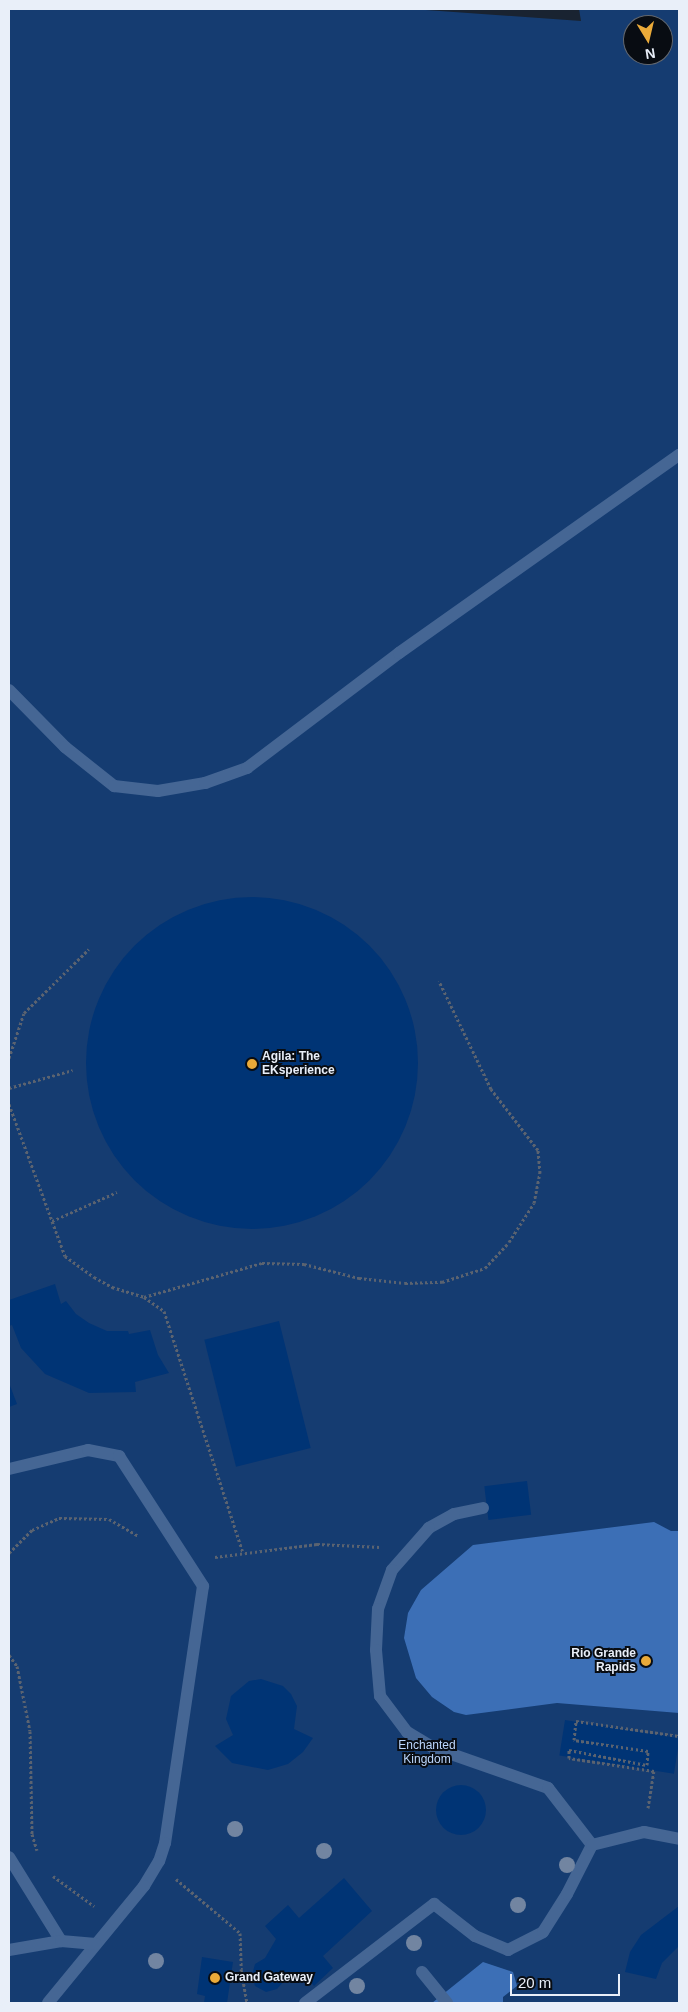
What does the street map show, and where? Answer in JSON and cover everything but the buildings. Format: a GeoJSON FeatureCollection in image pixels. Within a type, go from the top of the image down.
{"type":"FeatureCollection","features":[{"type":"Feature","properties":{"kind":"street"},"geometry":{"type":"LineString","coordinates":[[9,690],[65,747],[114,786],[158,791],[204,783],[247,768],[399,653],[679,455]]}},
{"type":"Feature","properties":{"kind":"street"},"geometry":{"type":"LineString","coordinates":[[9,1469],[88,1450],[119,1456],[189,1560],[204,1586],[165,1843],[159,1861],[121,1913],[48,2003]]}},
{"type":"Feature","properties":{"kind":"street"},"geometry":{"type":"LineString","coordinates":[[483,1508],[454,1514],[429,1528],[402,1555],[392,1570],[378,1608],[376,1650],[380,1696],[407,1732],[434,1748],[548,1788],[592,1846]]}},
{"type":"Feature","properties":{"kind":"street"},"geometry":{"type":"LineString","coordinates":[[305,2003],[434,1904],[475,1936],[508,1950],[543,1932],[567,1894],[592,1846],[644,1832],[679,1839]]}},
{"type":"Feature","properties":{"kind":"street"},"geometry":{"type":"LineString","coordinates":[[9,1857],[61,1941]]}},
{"type":"Feature","properties":{"kind":"street"},"geometry":{"type":"LineString","coordinates":[[9,1950],[61,1941],[96,1944]]}},
{"type":"Feature","properties":{"kind":"street"},"geometry":{"type":"LineString","coordinates":[[422,1972],[447,2003]]}},
{"type":"Feature","properties":{"kind":"path"},"geometry":{"type":"LineString","coordinates":[[9,1058],[24,1013],[90,949]]}},
{"type":"Feature","properties":{"kind":"path"},"geometry":{"type":"LineString","coordinates":[[144,1297],[262,1263],[304,1264],[359,1278],[405,1283],[442,1282],[485,1268],[509,1242],[534,1203],[540,1173],[538,1150],[491,1089],[439,981]]}},
{"type":"Feature","properties":{"kind":"path"},"geometry":{"type":"LineString","coordinates":[[9,1088],[73,1070]]}},
{"type":"Feature","properties":{"kind":"path"},"geometry":{"type":"LineString","coordinates":[[9,1104],[65,1256],[112,1287],[144,1297],[164,1310],[243,1553]]}},
{"type":"Feature","properties":{"kind":"path"},"geometry":{"type":"LineString","coordinates":[[52,1221],[117,1192]]}},
{"type":"Feature","properties":{"kind":"path"},"geometry":{"type":"LineString","coordinates":[[9,1553],[32,1530],[59,1518],[109,1519],[142,1538]]}},
{"type":"Feature","properties":{"kind":"path"},"geometry":{"type":"LineString","coordinates":[[189,1560],[317,1544],[372,1544],[402,1555]]}},
{"type":"Feature","properties":{"kind":"path"},"geometry":{"type":"LineString","coordinates":[[9,1655],[17,1666],[30,1731],[32,1834],[42,1860]]}},
{"type":"Feature","properties":{"kind":"path"},"geometry":{"type":"LineString","coordinates":[[644,1832],[654,1772],[569,1758],[570,1750],[647,1764],[648,1751],[574,1740],[576,1721],[679,1736]]}},
{"type":"Feature","properties":{"kind":"path"},"geometry":{"type":"LineString","coordinates":[[159,1861],[240,1933],[241,1969],[247,2003]]}},
{"type":"Feature","properties":{"kind":"path"},"geometry":{"type":"LineString","coordinates":[[46,1868],[90,1905],[121,1913]]}},
{"type":"Feature","properties":{"kind":"green space","name":"Enchanted Kingdom"},"geometry":{"type":"Polygon","coordinates":[[[9,9],[412,9],[581,21],[579,9],[679,9],[679,2003],[9,2003],[9,9]]]}},
{"type":"Feature","properties":{"kind":"shaded area"},"geometry":{"type":"Polygon","coordinates":[[[654,1522],[671,1531],[679,1531],[679,1713],[557,1703],[466,1715],[454,1712],[432,1697],[416,1678],[404,1638],[408,1613],[421,1590],[473,1545],[654,1522]]]}},
{"type":"Feature","properties":{"kind":"shaded area"},"geometry":{"type":"Polygon","coordinates":[[[483,1962],[513,1972],[517,1986],[503,1997],[503,2003],[432,2003],[483,1962]]]}},
{"type":"Feature","properties":{"kind":"place","name":"Agila: The EKsperience"},"geometry":{"type":"Point","coordinates":[252,1064]}},
{"type":"Feature","properties":{"kind":"place","name":"Rio Grande Rapids"},"geometry":{"type":"Point","coordinates":[646,1661]}},
{"type":"Feature","properties":{"kind":"place","name":"Grand Gateway"},"geometry":{"type":"Point","coordinates":[215,1978]}}]}
